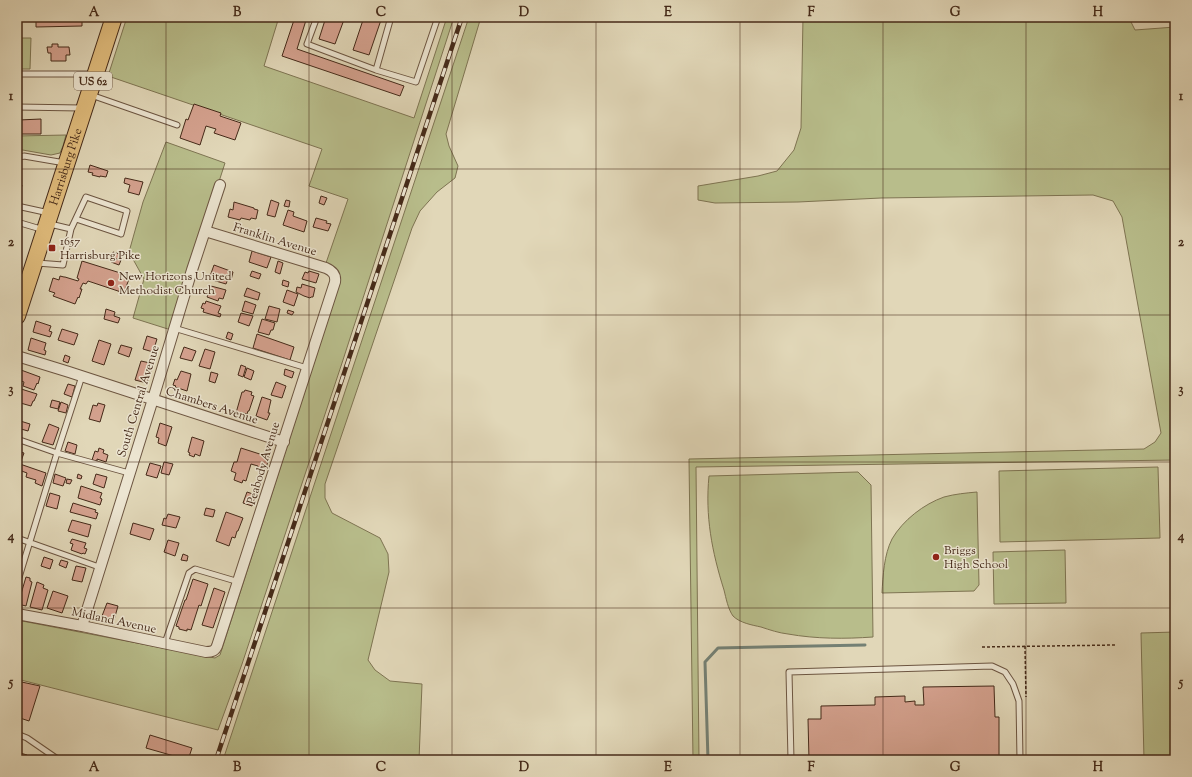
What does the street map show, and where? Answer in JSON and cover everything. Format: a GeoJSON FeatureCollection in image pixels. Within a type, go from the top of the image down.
{"type":"FeatureCollection","features":[{"type":"Feature","properties":{"kind":"main road","name":"Harrisburg Pike"},"geometry":{"type":"LineString","coordinates":[[17,316],[114,17]]}},
{"type":"Feature","properties":{"kind":"street","name":"South Central Avenue"},"geometry":{"type":"LineString","coordinates":[[82,626],[99,567],[220,185]]}},
{"type":"Feature","properties":{"kind":"street","name":"Franklin Avenue"},"geometry":{"type":"LineString","coordinates":[[205,231],[326,268],[331,270],[334,274]]}},
{"type":"Feature","properties":{"kind":"street","name":"Peabody Avenue"},"geometry":{"type":"LineString","coordinates":[[206,652],[215,650],[218,646],[335,282],[334,274]]}},
{"type":"Feature","properties":{"kind":"street","name":"Chambers Avenue"},"geometry":{"type":"LineString","coordinates":[[17,356],[284,442]]}},
{"type":"Feature","properties":{"kind":"street","name":"Midland Avenue"},"geometry":{"type":"LineString","coordinates":[[17,614],[206,652]]}},
{"type":"Feature","properties":{"kind":"lane"},"geometry":{"type":"LineString","coordinates":[[317,17],[307,44],[376,70],[416,82],[438,17]]}},
{"type":"Feature","properties":{"kind":"lane"},"geometry":{"type":"LineString","coordinates":[[376,70],[391,17]]}},
{"type":"Feature","properties":{"kind":"lane"},"geometry":{"type":"LineString","coordinates":[[17,74],[95,74]]}},
{"type":"Feature","properties":{"kind":"lane"},"geometry":{"type":"LineString","coordinates":[[17,107],[86,101],[178,125]]}},
{"type":"Feature","properties":{"kind":"lane"},"geometry":{"type":"LineString","coordinates":[[17,158],[24,156],[66,163]]}},
{"type":"Feature","properties":{"kind":"lane"},"geometry":{"type":"LineString","coordinates":[[34,262],[63,265],[71,229],[86,197],[127,211],[121,234],[76,219]]}},
{"type":"Feature","properties":{"kind":"lane"},"geometry":{"type":"LineString","coordinates":[[17,206],[47,222],[71,229]]}},
{"type":"Feature","properties":{"kind":"lane"},"geometry":{"type":"LineString","coordinates":[[17,222],[47,222]]}},
{"type":"Feature","properties":{"kind":"lane"},"geometry":{"type":"LineString","coordinates":[[174,328],[307,368]]}},
{"type":"Feature","properties":{"kind":"lane"},"geometry":{"type":"LineString","coordinates":[[17,584],[82,376]]}},
{"type":"Feature","properties":{"kind":"lane"},"geometry":{"type":"LineString","coordinates":[[17,439],[57,453],[129,473]]}},
{"type":"Feature","properties":{"kind":"lane"},"geometry":{"type":"LineString","coordinates":[[17,538],[99,567]]}},
{"type":"Feature","properties":{"kind":"lane"},"geometry":{"type":"LineString","coordinates":[[165,643],[189,573],[195,570],[239,582]]}},
{"type":"Feature","properties":{"kind":"lane"},"geometry":{"type":"LineString","coordinates":[[791,760],[789,672],[992,666],[1005,672],[1013,684],[1019,701],[1020,760]]}},
{"type":"Feature","properties":{"kind":"lane"},"geometry":{"type":"LineString","coordinates":[[17,734],[26,738],[56,758],[56,760]]}},
{"type":"Feature","properties":{"kind":"path"},"geometry":{"type":"LineString","coordinates":[[982,647],[1115,645]]}},
{"type":"Feature","properties":{"kind":"green space"},"geometry":{"type":"Polygon","coordinates":[[[127,17],[279,17],[264,66],[414,118],[447,17],[454,17],[342,363],[242,664],[218,730],[17,679],[17,620],[215,658],[220,655],[338,288],[326,263],[348,199],[309,186],[322,149],[108,76],[127,17]]]}},
{"type":"Feature","properties":{"kind":"green space"},"geometry":{"type":"Polygon","coordinates":[[[469,17],[481,17],[446,134],[449,146],[458,166],[455,178],[437,192],[420,211],[412,228],[325,484],[325,498],[332,513],[380,538],[388,554],[389,572],[368,660],[375,670],[390,681],[422,684],[419,760],[223,760],[469,17]]]}},
{"type":"Feature","properties":{"kind":"green space"},"geometry":{"type":"Polygon","coordinates":[[[803,17],[1130,17],[1135,30],[1175,27],[1175,460],[696,467],[699,760],[693,760],[689,459],[1144,449],[1155,442],[1161,433],[1122,217],[1113,201],[1093,195],[881,198],[798,202],[715,203],[698,200],[698,186],[758,176],[777,171],[794,150],[801,128],[803,17]]]}},
{"type":"Feature","properties":{"kind":"green space"},"geometry":{"type":"Polygon","coordinates":[[[17,38],[31,38],[30,69],[17,69],[17,38]]]}},
{"type":"Feature","properties":{"kind":"green space"},"geometry":{"type":"Polygon","coordinates":[[[66,135],[60,153],[51,155],[17,149],[17,136],[66,135]]]}},
{"type":"Feature","properties":{"kind":"green space"},"geometry":{"type":"Polygon","coordinates":[[[166,142],[225,163],[171,330],[133,318],[144,279],[129,252],[143,202],[166,142]]]}},
{"type":"Feature","properties":{"kind":"green space"},"geometry":{"type":"Polygon","coordinates":[[[1158,467],[1160,538],[1000,542],[999,471],[1158,467]]]}},
{"type":"Feature","properties":{"kind":"green space"},"geometry":{"type":"Polygon","coordinates":[[[858,472],[871,485],[873,637],[830,638],[799,636],[746,623],[733,616],[728,607],[710,534],[708,505],[709,476],[858,472]]]}},
{"type":"Feature","properties":{"kind":"green space"},"geometry":{"type":"Polygon","coordinates":[[[977,492],[979,585],[974,591],[882,593],[883,572],[889,545],[902,525],[922,508],[936,500],[952,495],[977,492]]]}},
{"type":"Feature","properties":{"kind":"green space"},"geometry":{"type":"Polygon","coordinates":[[[1065,550],[1066,603],[994,604],[993,552],[1065,550]]]}},
{"type":"Feature","properties":{"kind":"green space"},"geometry":{"type":"Polygon","coordinates":[[[1175,632],[1175,760],[1144,760],[1141,633],[1175,632]]]}},
{"type":"Feature","properties":{"kind":"building"},"geometry":{"type":"Polygon","coordinates":[[[36,17],[82,17],[82,26],[36,27],[36,17]]]}},
{"type":"Feature","properties":{"kind":"building"},"geometry":{"type":"Polygon","coordinates":[[[295,17],[307,17],[297,49],[404,86],[400,96],[282,56],[295,17]]]}},
{"type":"Feature","properties":{"kind":"building"},"geometry":{"type":"Polygon","coordinates":[[[326,17],[345,17],[335,44],[319,39],[326,17]]]}},
{"type":"Feature","properties":{"kind":"building"},"geometry":{"type":"Polygon","coordinates":[[[364,17],[382,17],[369,55],[353,50],[364,17]]]}},
{"type":"Feature","properties":{"kind":"building"},"geometry":{"type":"Polygon","coordinates":[[[52,44],[58,44],[58,47],[69,47],[70,55],[66,55],[66,61],[51,61],[51,53],[48,53],[47,47],[52,47],[52,44]]]}},
{"type":"Feature","properties":{"kind":"building"},"geometry":{"type":"Polygon","coordinates":[[[194,104],[221,113],[220,116],[241,123],[235,140],[214,133],[216,129],[206,126],[200,145],[180,138],[186,119],[188,120],[194,104]]]}},
{"type":"Feature","properties":{"kind":"building"},"geometry":{"type":"Polygon","coordinates":[[[41,119],[41,134],[19,134],[19,120],[41,119]]]}},
{"type":"Feature","properties":{"kind":"building"},"geometry":{"type":"Polygon","coordinates":[[[90,165],[108,171],[106,177],[92,175],[93,173],[88,172],[90,165]]]}},
{"type":"Feature","properties":{"kind":"building"},"geometry":{"type":"Polygon","coordinates":[[[125,178],[143,182],[139,195],[128,192],[130,185],[124,183],[125,178]]]}},
{"type":"Feature","properties":{"kind":"building"},"geometry":{"type":"Polygon","coordinates":[[[17,183],[22,185],[20,194],[18,193],[17,197],[17,183]]]}},
{"type":"Feature","properties":{"kind":"building"},"geometry":{"type":"Polygon","coordinates":[[[321,196],[327,198],[324,205],[319,203],[321,196]]]}},
{"type":"Feature","properties":{"kind":"building"},"geometry":{"type":"Polygon","coordinates":[[[271,200],[279,203],[275,217],[267,215],[271,200]]]}},
{"type":"Feature","properties":{"kind":"building"},"geometry":{"type":"Polygon","coordinates":[[[286,200],[290,201],[289,207],[284,206],[286,200]]]}},
{"type":"Feature","properties":{"kind":"building"},"geometry":{"type":"Polygon","coordinates":[[[234,202],[258,210],[256,219],[251,218],[250,220],[241,218],[240,220],[228,217],[230,209],[233,210],[234,202]]]}},
{"type":"Feature","properties":{"kind":"building"},"geometry":{"type":"Polygon","coordinates":[[[288,210],[294,212],[293,216],[307,221],[304,232],[283,225],[288,210]]]}},
{"type":"Feature","properties":{"kind":"building"},"geometry":{"type":"Polygon","coordinates":[[[316,218],[327,221],[326,223],[331,224],[328,231],[313,227],[316,218]]]}},
{"type":"Feature","properties":{"kind":"building"},"geometry":{"type":"Polygon","coordinates":[[[252,251],[271,257],[267,268],[249,262],[252,251]]]}},
{"type":"Feature","properties":{"kind":"building"},"geometry":{"type":"Polygon","coordinates":[[[113,252],[123,255],[121,260],[112,257],[113,252]]]}},
{"type":"Feature","properties":{"kind":"building"},"geometry":{"type":"Polygon","coordinates":[[[112,258],[121,260],[119,265],[111,262],[112,258]]]}},
{"type":"Feature","properties":{"kind":"building","name":"New Horizons United Methodist Church"},"geometry":{"type":"Polygon","coordinates":[[[82,261],[130,276],[124,293],[88,281],[86,284],[83,283],[80,289],[82,289],[79,298],[78,297],[75,304],[53,296],[55,293],[49,291],[53,278],[59,280],[60,276],[78,281],[79,279],[77,278],[82,261]]]}},
{"type":"Feature","properties":{"kind":"building"},"geometry":{"type":"Polygon","coordinates":[[[278,261],[283,263],[280,274],[275,272],[278,261]]]}},
{"type":"Feature","properties":{"kind":"building"},"geometry":{"type":"Polygon","coordinates":[[[214,265],[233,272],[231,280],[228,279],[226,284],[209,279],[214,265]]]}},
{"type":"Feature","properties":{"kind":"building"},"geometry":{"type":"Polygon","coordinates":[[[252,271],[261,274],[259,279],[250,276],[252,271]]]}},
{"type":"Feature","properties":{"kind":"building"},"geometry":{"type":"Polygon","coordinates":[[[309,271],[319,274],[316,283],[302,279],[305,272],[308,273],[309,271]]]}},
{"type":"Feature","properties":{"kind":"building"},"geometry":{"type":"Polygon","coordinates":[[[283,280],[289,282],[288,287],[282,285],[283,280]]]}},
{"type":"Feature","properties":{"kind":"building"},"geometry":{"type":"Polygon","coordinates":[[[302,284],[315,288],[313,297],[310,298],[296,292],[297,287],[301,288],[302,284]]]}},
{"type":"Feature","properties":{"kind":"building"},"geometry":{"type":"Polygon","coordinates":[[[211,286],[226,290],[223,299],[219,298],[218,301],[207,297],[208,295],[205,294],[211,286]]]}},
{"type":"Feature","properties":{"kind":"building"},"geometry":{"type":"Polygon","coordinates":[[[247,288],[260,293],[258,300],[244,296],[247,288]]]}},
{"type":"Feature","properties":{"kind":"building"},"geometry":{"type":"Polygon","coordinates":[[[287,290],[298,294],[294,306],[283,302],[287,290]]]}},
{"type":"Feature","properties":{"kind":"building"},"geometry":{"type":"Polygon","coordinates":[[[206,301],[221,306],[218,313],[221,314],[220,317],[203,312],[204,309],[201,308],[203,303],[205,304],[206,301]]]}},
{"type":"Feature","properties":{"kind":"building"},"geometry":{"type":"Polygon","coordinates":[[[245,301],[256,305],[253,314],[242,311],[245,301]]]}},
{"type":"Feature","properties":{"kind":"building"},"geometry":{"type":"Polygon","coordinates":[[[269,306],[280,309],[277,322],[265,319],[269,306]]]}},
{"type":"Feature","properties":{"kind":"building"},"geometry":{"type":"Polygon","coordinates":[[[106,309],[115,312],[114,316],[120,318],[118,323],[104,319],[106,309]]]}},
{"type":"Feature","properties":{"kind":"building"},"geometry":{"type":"Polygon","coordinates":[[[288,310],[294,312],[292,315],[287,313],[288,310]]]}},
{"type":"Feature","properties":{"kind":"building"},"geometry":{"type":"Polygon","coordinates":[[[241,313],[253,316],[249,326],[238,322],[241,313]]]}},
{"type":"Feature","properties":{"kind":"building"},"geometry":{"type":"Polygon","coordinates":[[[262,319],[275,323],[273,330],[271,330],[269,335],[258,332],[262,319]]]}},
{"type":"Feature","properties":{"kind":"building"},"geometry":{"type":"Polygon","coordinates":[[[36,321],[51,326],[49,331],[52,332],[50,337],[33,332],[36,321]]]}},
{"type":"Feature","properties":{"kind":"building"},"geometry":{"type":"Polygon","coordinates":[[[62,329],[78,334],[74,345],[58,340],[62,329]]]}},
{"type":"Feature","properties":{"kind":"building"},"geometry":{"type":"Polygon","coordinates":[[[228,332],[233,334],[231,340],[226,338],[228,332]]]}},
{"type":"Feature","properties":{"kind":"building"},"geometry":{"type":"Polygon","coordinates":[[[257,334],[294,347],[290,360],[253,348],[257,334]]]}},
{"type":"Feature","properties":{"kind":"building"},"geometry":{"type":"Polygon","coordinates":[[[147,336],[157,339],[153,352],[143,349],[147,336]]]}},
{"type":"Feature","properties":{"kind":"building"},"geometry":{"type":"Polygon","coordinates":[[[31,338],[46,343],[44,350],[46,351],[45,355],[28,350],[31,338]]]}},
{"type":"Feature","properties":{"kind":"building"},"geometry":{"type":"Polygon","coordinates":[[[99,340],[111,344],[104,365],[92,361],[99,340]]]}},
{"type":"Feature","properties":{"kind":"building"},"geometry":{"type":"Polygon","coordinates":[[[121,345],[132,348],[129,357],[118,353],[121,345]]]}},
{"type":"Feature","properties":{"kind":"building"},"geometry":{"type":"Polygon","coordinates":[[[184,347],[196,351],[192,361],[180,358],[184,347]]]}},
{"type":"Feature","properties":{"kind":"building"},"geometry":{"type":"Polygon","coordinates":[[[205,349],[215,352],[210,369],[199,366],[205,349]]]}},
{"type":"Feature","properties":{"kind":"building"},"geometry":{"type":"Polygon","coordinates":[[[65,355],[70,357],[68,363],[63,361],[65,355]]]}},
{"type":"Feature","properties":{"kind":"building"},"geometry":{"type":"Polygon","coordinates":[[[141,361],[150,363],[149,366],[152,367],[147,383],[135,380],[141,361]]]}},
{"type":"Feature","properties":{"kind":"building"},"geometry":{"type":"Polygon","coordinates":[[[241,365],[246,367],[243,377],[238,375],[241,365]]]}},
{"type":"Feature","properties":{"kind":"building"},"geometry":{"type":"Polygon","coordinates":[[[247,368],[254,371],[251,380],[244,377],[247,368]]]}},
{"type":"Feature","properties":{"kind":"building"},"geometry":{"type":"Polygon","coordinates":[[[285,369],[294,372],[292,378],[284,375],[285,369]]]}},
{"type":"Feature","properties":{"kind":"building"},"geometry":{"type":"Polygon","coordinates":[[[21,370],[40,377],[34,390],[23,386],[24,382],[18,380],[21,370]]]}},
{"type":"Feature","properties":{"kind":"building"},"geometry":{"type":"Polygon","coordinates":[[[181,371],[191,374],[187,391],[173,385],[175,379],[177,380],[181,371]]]}},
{"type":"Feature","properties":{"kind":"building"},"geometry":{"type":"Polygon","coordinates":[[[211,372],[218,374],[215,383],[209,381],[211,372]]]}},
{"type":"Feature","properties":{"kind":"building"},"geometry":{"type":"Polygon","coordinates":[[[276,382],[286,386],[282,398],[271,395],[276,382]]]}},
{"type":"Feature","properties":{"kind":"building"},"geometry":{"type":"Polygon","coordinates":[[[68,384],[75,386],[72,397],[64,394],[68,384]]]}},
{"type":"Feature","properties":{"kind":"building"},"geometry":{"type":"Polygon","coordinates":[[[18,388],[37,394],[31,406],[17,402],[18,388]]]}},
{"type":"Feature","properties":{"kind":"building"},"geometry":{"type":"Polygon","coordinates":[[[245,390],[252,392],[251,395],[254,396],[249,411],[247,414],[243,413],[242,415],[236,413],[242,392],[245,390]]]}},
{"type":"Feature","properties":{"kind":"building"},"geometry":{"type":"Polygon","coordinates":[[[262,397],[271,400],[268,413],[270,413],[267,420],[256,416],[262,397]]]}},
{"type":"Feature","properties":{"kind":"building"},"geometry":{"type":"Polygon","coordinates":[[[52,400],[60,402],[58,409],[50,407],[52,400]]]}},
{"type":"Feature","properties":{"kind":"building"},"geometry":{"type":"Polygon","coordinates":[[[61,402],[68,405],[66,413],[58,411],[61,402]]]}},
{"type":"Feature","properties":{"kind":"building"},"geometry":{"type":"Polygon","coordinates":[[[98,403],[105,405],[100,422],[89,419],[93,405],[97,406],[98,403]]]}},
{"type":"Feature","properties":{"kind":"building"},"geometry":{"type":"Polygon","coordinates":[[[17,420],[30,424],[28,431],[21,429],[19,435],[17,435],[17,420]]]}},
{"type":"Feature","properties":{"kind":"building"},"geometry":{"type":"Polygon","coordinates":[[[160,423],[172,427],[166,446],[158,443],[159,438],[156,437],[160,423]]]}},
{"type":"Feature","properties":{"kind":"building"},"geometry":{"type":"Polygon","coordinates":[[[49,424],[59,428],[53,445],[42,442],[49,424]]]}},
{"type":"Feature","properties":{"kind":"building"},"geometry":{"type":"Polygon","coordinates":[[[192,437],[204,441],[200,456],[195,454],[194,457],[189,455],[190,453],[188,452],[192,437]]]}},
{"type":"Feature","properties":{"kind":"building"},"geometry":{"type":"Polygon","coordinates":[[[68,442],[77,445],[75,454],[65,451],[68,442]]]}},
{"type":"Feature","properties":{"kind":"building"},"geometry":{"type":"Polygon","coordinates":[[[99,448],[104,450],[103,453],[108,455],[106,462],[97,459],[97,461],[92,460],[95,451],[98,452],[99,448]]]}},
{"type":"Feature","properties":{"kind":"building"},"geometry":{"type":"Polygon","coordinates":[[[241,448],[269,457],[265,472],[257,469],[258,466],[251,464],[246,481],[243,480],[242,483],[234,480],[236,473],[231,471],[234,462],[237,462],[241,448]]]}},
{"type":"Feature","properties":{"kind":"building"},"geometry":{"type":"Polygon","coordinates":[[[17,451],[24,453],[21,461],[17,459],[17,451]]]}},
{"type":"Feature","properties":{"kind":"building"},"geometry":{"type":"Polygon","coordinates":[[[164,462],[173,464],[169,475],[161,473],[164,462]]]}},
{"type":"Feature","properties":{"kind":"building"},"geometry":{"type":"Polygon","coordinates":[[[17,463],[46,473],[42,486],[35,483],[36,480],[26,477],[27,473],[19,470],[17,475],[17,463]]]}},
{"type":"Feature","properties":{"kind":"building"},"geometry":{"type":"Polygon","coordinates":[[[150,463],[161,466],[157,478],[146,475],[150,463]]]}},
{"type":"Feature","properties":{"kind":"building"},"geometry":{"type":"Polygon","coordinates":[[[55,474],[66,478],[63,486],[53,483],[55,474]]]}},
{"type":"Feature","properties":{"kind":"building"},"geometry":{"type":"Polygon","coordinates":[[[78,474],[82,476],[81,479],[77,478],[78,474]]]}},
{"type":"Feature","properties":{"kind":"building"},"geometry":{"type":"Polygon","coordinates":[[[96,474],[107,477],[104,488],[93,484],[96,474]]]}},
{"type":"Feature","properties":{"kind":"building"},"geometry":{"type":"Polygon","coordinates":[[[67,479],[72,480],[70,484],[66,483],[67,479]]]}},
{"type":"Feature","properties":{"kind":"building"},"geometry":{"type":"Polygon","coordinates":[[[81,486],[102,493],[100,505],[78,498],[81,486]]]}},
{"type":"Feature","properties":{"kind":"building"},"geometry":{"type":"Polygon","coordinates":[[[247,492],[256,495],[252,506],[243,503],[247,492]]]}},
{"type":"Feature","properties":{"kind":"building"},"geometry":{"type":"Polygon","coordinates":[[[50,493],[60,496],[57,509],[46,506],[50,493]]]}},
{"type":"Feature","properties":{"kind":"building"},"geometry":{"type":"Polygon","coordinates":[[[73,503],[96,510],[95,512],[98,513],[96,519],[70,512],[73,503]]]}},
{"type":"Feature","properties":{"kind":"building"},"geometry":{"type":"Polygon","coordinates":[[[206,508],[215,510],[213,517],[204,515],[206,508]]]}},
{"type":"Feature","properties":{"kind":"building"},"geometry":{"type":"Polygon","coordinates":[[[226,512],[243,518],[235,538],[232,537],[229,546],[216,541],[226,512]]]}},
{"type":"Feature","properties":{"kind":"building"},"geometry":{"type":"Polygon","coordinates":[[[168,514],[180,517],[176,528],[162,525],[164,518],[166,519],[168,514]]]}},
{"type":"Feature","properties":{"kind":"building"},"geometry":{"type":"Polygon","coordinates":[[[72,520],[91,525],[88,537],[68,531],[72,520]]]}},
{"type":"Feature","properties":{"kind":"building"},"geometry":{"type":"Polygon","coordinates":[[[133,523],[154,529],[150,540],[130,534],[133,523]]]}},
{"type":"Feature","properties":{"kind":"building"},"geometry":{"type":"Polygon","coordinates":[[[72,539],[86,543],[84,548],[87,549],[85,554],[71,550],[73,544],[70,543],[72,539]]]}},
{"type":"Feature","properties":{"kind":"building"},"geometry":{"type":"Polygon","coordinates":[[[168,540],[179,543],[175,556],[164,552],[168,540]]]}},
{"type":"Feature","properties":{"kind":"building"},"geometry":{"type":"Polygon","coordinates":[[[183,554],[188,556],[187,561],[181,560],[183,554]]]}},
{"type":"Feature","properties":{"kind":"building"},"geometry":{"type":"Polygon","coordinates":[[[44,557],[53,560],[50,569],[41,566],[44,557]]]}},
{"type":"Feature","properties":{"kind":"building"},"geometry":{"type":"Polygon","coordinates":[[[61,560],[68,562],[66,568],[59,565],[61,560]]]}},
{"type":"Feature","properties":{"kind":"building"},"geometry":{"type":"Polygon","coordinates":[[[76,566],[86,568],[82,582],[72,580],[76,566]]]}},
{"type":"Feature","properties":{"kind":"building"},"geometry":{"type":"Polygon","coordinates":[[[26,577],[30,578],[30,581],[32,582],[26,606],[18,604],[26,577]]]}},
{"type":"Feature","properties":{"kind":"building"},"geometry":{"type":"Polygon","coordinates":[[[193,579],[208,584],[191,630],[187,629],[187,631],[179,629],[179,627],[176,626],[193,579]]]}},
{"type":"Feature","properties":{"kind":"building"},"geometry":{"type":"Polygon","coordinates":[[[37,582],[44,585],[43,588],[48,590],[42,610],[30,607],[37,582]]]}},
{"type":"Feature","properties":{"kind":"building"},"geometry":{"type":"Polygon","coordinates":[[[214,588],[225,592],[213,628],[202,625],[214,588]]]}},
{"type":"Feature","properties":{"kind":"building"},"geometry":{"type":"Polygon","coordinates":[[[53,591],[68,596],[62,613],[47,608],[53,591]]]}},
{"type":"Feature","properties":{"kind":"building"},"geometry":{"type":"Polygon","coordinates":[[[107,603],[118,606],[114,620],[102,616],[107,603]]]}},
{"type":"Feature","properties":{"kind":"building"},"geometry":{"type":"Polygon","coordinates":[[[17,681],[40,686],[29,721],[17,717],[17,681]]]}},
{"type":"Feature","properties":{"kind":"building"},"geometry":{"type":"Polygon","coordinates":[[[994,686],[995,717],[999,717],[999,760],[809,760],[808,719],[821,719],[821,706],[875,705],[875,697],[905,696],[905,702],[915,701],[915,705],[924,705],[923,687],[994,686]]]}},
{"type":"Feature","properties":{"kind":"building"},"geometry":{"type":"Polygon","coordinates":[[[150,735],[192,748],[188,760],[146,748],[150,735]]]}},
{"type":"Feature","properties":{"kind":"building"},"geometry":{"type":"Polygon","coordinates":[[[17,752],[27,755],[25,760],[17,760],[17,752]]]}},
{"type":"Feature","properties":{"kind":"waterway"},"geometry":{"type":"LineString","coordinates":[[708,760],[705,662],[718,648],[865,645]]}},
{"type":"Feature","properties":{"kind":"railway"},"geometry":{"type":"LineString","coordinates":[[216,760],[462,17]]}},
{"type":"Feature","properties":{"kind":"place","name":"1657 Harrisburg Pike"},"geometry":{"type":"Point","coordinates":[52,248]}},
{"type":"Feature","properties":{"kind":"place","name":"New Horizons United Methodist Church"},"geometry":{"type":"Point","coordinates":[111,283]}},
{"type":"Feature","properties":{"kind":"place","name":"Briggs High School"},"geometry":{"type":"Point","coordinates":[936,557]}}]}
